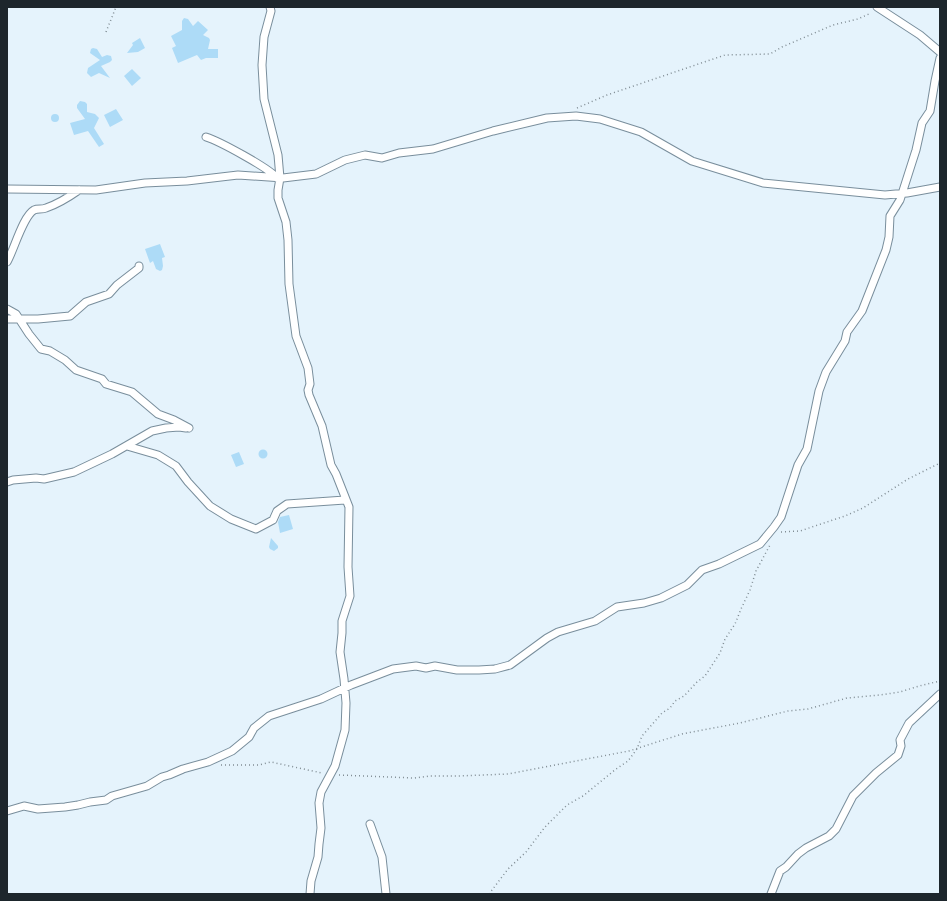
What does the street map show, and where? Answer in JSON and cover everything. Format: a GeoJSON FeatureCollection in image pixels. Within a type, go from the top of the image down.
{"type":"FeatureCollection","features":[{"type":"Feature","properties":{"kind":"street"},"geometry":{"type":"LineString","coordinates":[[270,7],[271,11],[264,37],[262,65],[264,99],[276,144],[278,198],[286,222],[289,284],[296,336],[308,368],[310,384],[308,390],[309,395],[322,426],[330,464],[349,507],[348,567],[350,596],[342,621],[340,652],[346,703],[345,730],[335,766],[321,792],[319,803],[321,828],[318,857],[311,880],[310,894]]}},
{"type":"Feature","properties":{"kind":"street"},"geometry":{"type":"LineString","coordinates":[[878,8],[920,36],[940,52]]}},
{"type":"Feature","properties":{"kind":"street"},"geometry":{"type":"LineString","coordinates":[[7,811],[24,806],[38,808],[65,807],[106,800],[112,796],[147,786],[162,776],[208,762],[232,751],[249,737],[254,728],[269,716],[321,699],[377,674],[402,667],[416,666],[426,668],[435,666],[457,670],[479,670],[495,669],[510,665],[547,638],[558,632],[595,621],[617,607],[644,603],[661,598],[687,585],[702,570],[719,564],[760,544],[783,513],[789,489],[798,464],[807,449],[819,391],[826,372],[845,341],[847,332],[862,311],[886,250],[889,237],[890,216],[900,200],[916,150],[922,123],[930,111],[940,58]]}},
{"type":"Feature","properties":{"kind":"street"},"geometry":{"type":"LineString","coordinates":[[7,189],[96,190],[145,182],[187,181],[238,175],[278,178],[316,174],[345,160],[365,155],[382,158],[399,153],[434,149],[493,131],[547,118],[576,116],[600,119],[641,132],[692,161],[763,183],[885,195],[940,187]]}},
{"type":"Feature","properties":{"kind":"street"},"geometry":{"type":"LineString","coordinates":[[206,137],[259,164],[278,178]]}},
{"type":"Feature","properties":{"kind":"street"},"geometry":{"type":"LineString","coordinates":[[7,262],[22,227],[30,213],[36,209],[45,209],[78,190]]}},
{"type":"Feature","properties":{"kind":"street"},"geometry":{"type":"LineString","coordinates":[[7,318],[38,319],[70,316],[86,302],[109,294],[117,285],[139,268],[139,266]]}},
{"type":"Feature","properties":{"kind":"street"},"geometry":{"type":"LineString","coordinates":[[7,309],[16,314],[41,349],[50,351],[65,360],[76,370],[102,379],[106,384],[132,392],[158,414],[189,428],[166,428],[152,431],[112,454],[74,472],[44,479],[36,478],[7,482]]}},
{"type":"Feature","properties":{"kind":"street"},"geometry":{"type":"LineString","coordinates":[[127,446],[158,455],[176,466],[188,482],[210,506],[231,519],[256,529],[273,520],[277,511],[287,504],[345,500]]}},
{"type":"Feature","properties":{"kind":"street"},"geometry":{"type":"LineString","coordinates":[[771,894],[780,871],[786,867],[798,854],[806,848],[823,840],[836,829],[853,796],[876,773],[898,755],[901,746],[900,740],[907,726],[940,694]]}},
{"type":"Feature","properties":{"kind":"street"},"geometry":{"type":"LineString","coordinates":[[370,824],[382,857],[386,894]]}},
{"type":"Feature","properties":{"kind":"path"},"geometry":{"type":"LineString","coordinates":[[106,32],[116,7]]}},
{"type":"Feature","properties":{"kind":"path"},"geometry":{"type":"LineString","coordinates":[[575,109],[607,95],[725,55],[770,54],[792,42],[833,25],[858,19],[878,8]]}},
{"type":"Feature","properties":{"kind":"path"},"geometry":{"type":"LineString","coordinates":[[778,533],[800,531],[857,511],[908,479],[940,463]]}},
{"type":"Feature","properties":{"kind":"path"},"geometry":{"type":"LineString","coordinates":[[488,894],[508,869],[526,852],[545,828],[567,805],[583,796],[628,761],[637,749],[642,736],[662,713],[670,708],[675,701],[684,696],[705,676],[720,653],[725,639],[735,624],[750,590],[756,571],[771,544]]}},
{"type":"Feature","properties":{"kind":"path"},"geometry":{"type":"LineString","coordinates":[[208,762],[222,766],[259,765],[271,762],[330,775],[414,778],[430,776],[508,774],[592,759],[637,749],[682,734],[740,723],[788,711],[808,709],[847,698],[900,692],[940,681]]}},
{"type":"Feature","properties":{"kind":"building"},"geometry":{"type":"Polygon","coordinates":[[[184,18],[188,19],[193,26],[198,21],[208,30],[203,35],[210,40],[208,49],[218,49],[218,58],[206,58],[201,60],[197,55],[178,63],[172,48],[176,46],[171,36],[182,30],[182,21],[184,18]]]}},
{"type":"Feature","properties":{"kind":"building"},"geometry":{"type":"Polygon","coordinates":[[[140,38],[145,48],[138,52],[127,53],[133,45],[132,43],[140,38]]]}},
{"type":"Feature","properties":{"kind":"building"},"geometry":{"type":"Polygon","coordinates":[[[91,49],[97,49],[102,57],[107,55],[111,56],[112,60],[110,62],[101,66],[110,78],[99,73],[91,77],[87,73],[88,68],[100,60],[90,53],[91,49]]]}},
{"type":"Feature","properties":{"kind":"building"},"geometry":{"type":"Polygon","coordinates":[[[132,69],[141,78],[132,86],[124,76],[132,69]]]}},
{"type":"Feature","properties":{"kind":"building"},"geometry":{"type":"Polygon","coordinates":[[[80,101],[87,104],[87,112],[95,114],[99,118],[94,128],[104,144],[99,147],[88,131],[74,135],[70,123],[85,119],[77,108],[80,101]]]}},
{"type":"Feature","properties":{"kind":"building"},"geometry":{"type":"Polygon","coordinates":[[[116,109],[123,120],[110,127],[104,115],[116,109]]]}},
{"type":"Feature","properties":{"kind":"building"},"geometry":{"type":"Polygon","coordinates":[[[53,114],[57,114],[59,118],[57,122],[53,122],[51,120],[51,116],[53,114]]]}},
{"type":"Feature","properties":{"kind":"building"},"geometry":{"type":"Polygon","coordinates":[[[160,244],[165,257],[162,258],[163,266],[162,270],[160,271],[156,269],[153,261],[150,263],[145,249],[160,244]]]}},
{"type":"Feature","properties":{"kind":"building"},"geometry":{"type":"Polygon","coordinates":[[[263,449],[268,454],[263,459],[258,454],[263,449]]]}},
{"type":"Feature","properties":{"kind":"building"},"geometry":{"type":"Polygon","coordinates":[[[239,452],[244,464],[236,467],[231,455],[239,452]]]}},
{"type":"Feature","properties":{"kind":"building"},"geometry":{"type":"Polygon","coordinates":[[[289,515],[293,529],[280,533],[278,522],[280,517],[289,515]]]}},
{"type":"Feature","properties":{"kind":"building"},"geometry":{"type":"Polygon","coordinates":[[[271,538],[278,546],[278,548],[274,551],[269,547],[271,538]]]}}]}
